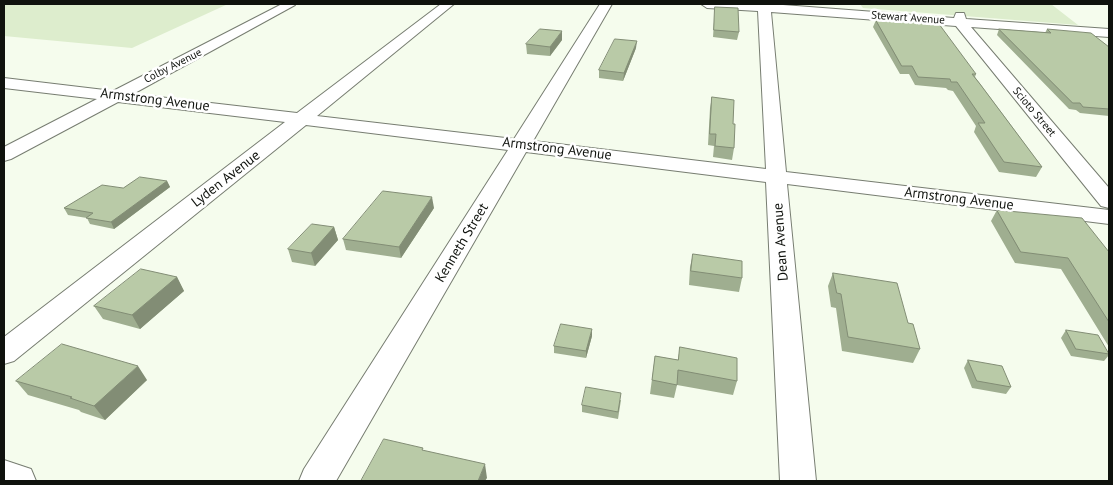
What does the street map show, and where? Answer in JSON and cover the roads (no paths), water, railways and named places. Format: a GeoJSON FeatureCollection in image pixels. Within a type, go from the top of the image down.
{"type":"FeatureCollection","features":[{"type":"Feature","properties":{"kind":"street","name":"Lyden Avenue"},"geometry":{"type":"LineString","coordinates":[[4,353],[448,4]]}},
{"type":"Feature","properties":{"kind":"street","name":"Kenneth Street"},"geometry":{"type":"LineString","coordinates":[[316,481],[606,4]]}},
{"type":"Feature","properties":{"kind":"street","name":"Stewart Avenue"},"geometry":{"type":"LineString","coordinates":[[707,4],[764,5],[1109,27]]}},
{"type":"Feature","properties":{"kind":"street","name":"Stewart Avenue"},"geometry":{"type":"LineString","coordinates":[[799,4],[1109,33]]}},
{"type":"Feature","properties":{"kind":"street","name":"Colby Avenue"},"geometry":{"type":"LineString","coordinates":[[4,155],[289,5]]}},
{"type":"Feature","properties":{"kind":"street","name":"Dean Avenue"},"geometry":{"type":"LineString","coordinates":[[764,5],[798,481]]}},
{"type":"Feature","properties":{"kind":"street","name":"Scioto Street"},"geometry":{"type":"LineString","coordinates":[[960,19],[1109,201]]}},
{"type":"Feature","properties":{"kind":"street","name":"Armstrong Avenue"},"geometry":{"type":"LineString","coordinates":[[4,82],[1109,217]]}},
{"type":"Feature","properties":{"kind":"street"},"geometry":{"type":"LineString","coordinates":[[4,476],[18,481]]}}]}
